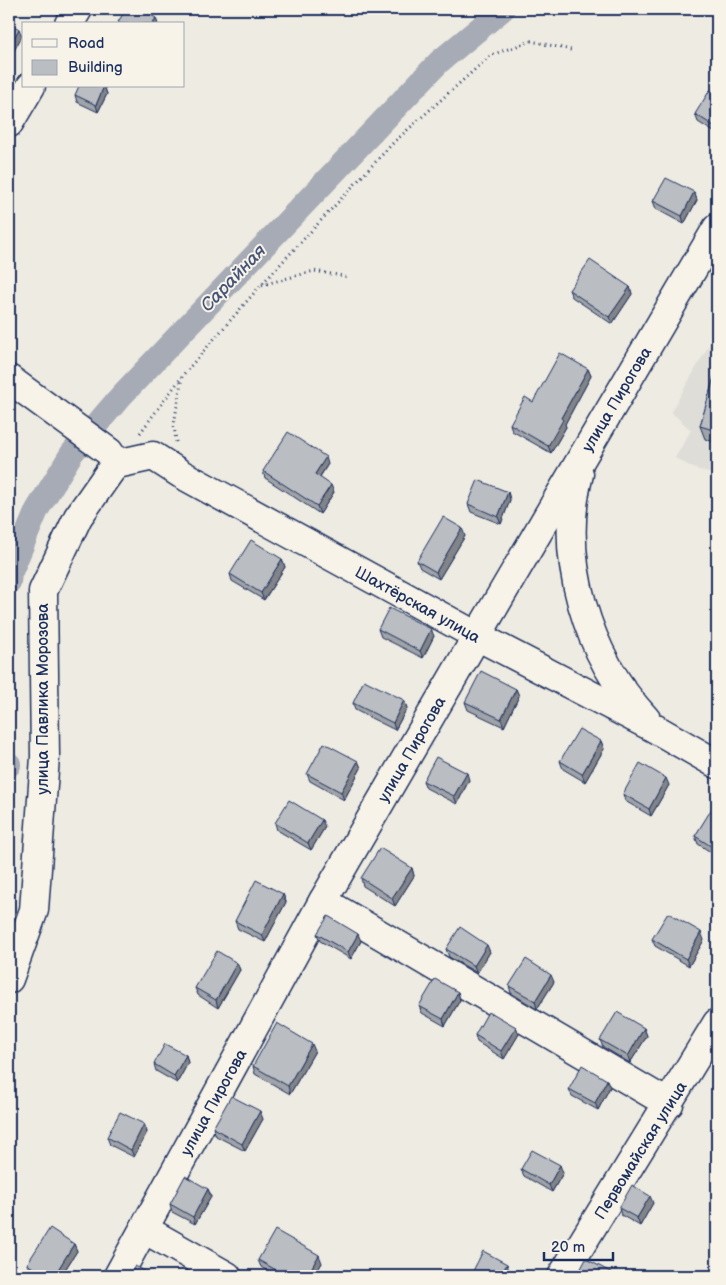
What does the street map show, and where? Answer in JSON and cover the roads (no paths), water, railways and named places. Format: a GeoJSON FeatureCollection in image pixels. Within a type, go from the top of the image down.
{"type":"FeatureCollection","features":[{"type":"Feature","properties":{"kind":"street"},"geometry":{"type":"LineString","coordinates":[[70,22],[78,9]]}},
{"type":"Feature","properties":{"kind":"street"},"geometry":{"type":"LineString","coordinates":[[9,123],[30,88]]}},
{"type":"Feature","properties":{"kind":"street","name":"улица Пирогова"},"geometry":{"type":"LineString","coordinates":[[118,1276],[323,900],[717,228]]}},
{"type":"Feature","properties":{"kind":"street"},"geometry":{"type":"LineString","coordinates":[[9,379],[75,426],[113,458]]}},
{"type":"Feature","properties":{"kind":"street"},"geometry":{"type":"LineString","coordinates":[[584,453],[574,493],[572,515],[573,559],[576,581],[590,626],[603,657],[630,700],[654,728]]}},
{"type":"Feature","properties":{"kind":"street","name":"Шахтёрская улица"},"geometry":{"type":"LineString","coordinates":[[113,458],[153,456],[181,474],[477,636],[654,728],[717,764]]}},
{"type":"Feature","properties":{"kind":"street","name":"улица Павлика Морозова"},"geometry":{"type":"LineString","coordinates":[[9,980],[34,910],[45,757],[43,591],[78,517],[111,470],[113,458]]}},
{"type":"Feature","properties":{"kind":"street"},"geometry":{"type":"LineString","coordinates":[[323,900],[669,1104]]}},
{"type":"Feature","properties":{"kind":"street","name":"Первомайская улица"},"geometry":{"type":"LineString","coordinates":[[562,1276],[717,1023]]}},
{"type":"Feature","properties":{"kind":"street"},"geometry":{"type":"LineString","coordinates":[[144,1228],[226,1276]]}},
{"type":"Feature","properties":{"kind":"waterway","name":"Сарайная"},"geometry":{"type":"LineString","coordinates":[[9,582],[10,574],[37,510],[72,453],[121,396],[439,62],[503,9]]}}]}
